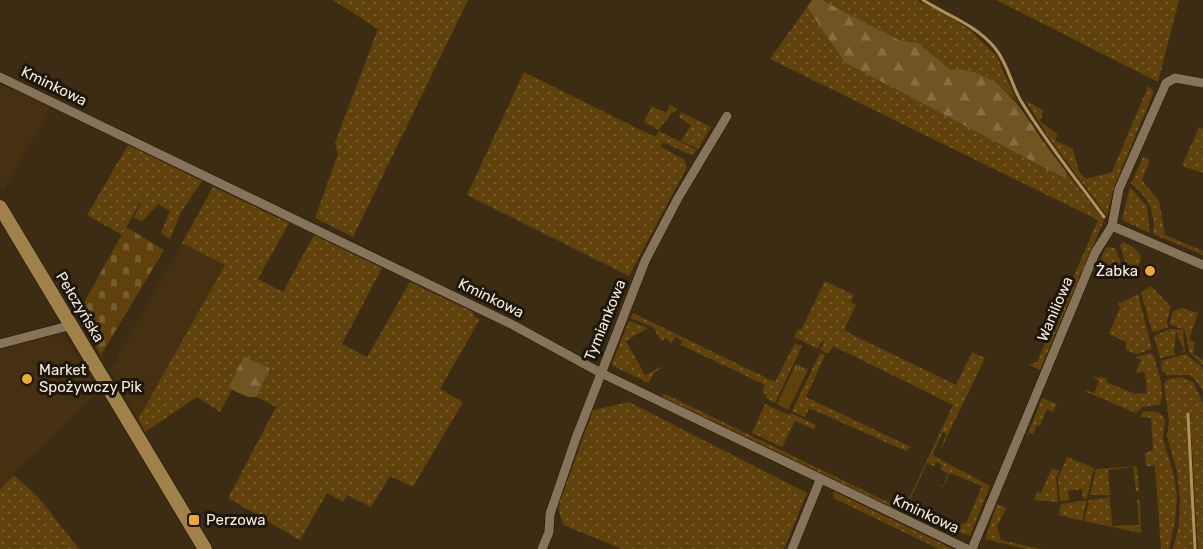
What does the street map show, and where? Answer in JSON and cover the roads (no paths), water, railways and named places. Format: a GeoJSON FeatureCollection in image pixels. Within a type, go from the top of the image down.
{"type":"FeatureCollection","features":[{"type":"Feature","properties":{"kind":"main road","name":"Pełczyńska"},"geometry":{"type":"LineString","coordinates":[[0,207],[205,549]]}},
{"type":"Feature","properties":{"kind":"street","name":"Kminkowa"},"geometry":{"type":"LineString","coordinates":[[0,77],[513,325],[601,374],[967,549]]}},
{"type":"Feature","properties":{"kind":"street","name":"Waniliowa"},"geometry":{"type":"LineString","coordinates":[[972,549],[1095,253],[1112,226],[1119,189],[1166,83],[1175,78],[1203,83]]}},
{"type":"Feature","properties":{"kind":"street","name":"Tymiankowa"},"geometry":{"type":"LineString","coordinates":[[543,549],[549,532],[550,514],[601,374],[648,255],[678,198],[728,116]]}},
{"type":"Feature","properties":{"kind":"street"},"geometry":{"type":"LineString","coordinates":[[1112,226],[1203,265]]}},
{"type":"Feature","properties":{"kind":"street"},"geometry":{"type":"LineString","coordinates":[[0,344],[72,325]]}},
{"type":"Feature","properties":{"kind":"street"},"geometry":{"type":"LineString","coordinates":[[792,549],[820,480]]}},
{"type":"Feature","properties":{"kind":"waterway"},"geometry":{"type":"LineString","coordinates":[[923,0],[970,26],[995,48],[1031,116],[1104,217]]}},
{"type":"Feature","properties":{"kind":"waterway"},"geometry":{"type":"LineString","coordinates":[[1188,414],[1195,549]]}},
{"type":"Feature","properties":{"kind":"place","name":"Żabka"},"geometry":{"type":"Point","coordinates":[1150,271]}},
{"type":"Feature","properties":{"kind":"place","name":"Market Spożywczy Pik"},"geometry":{"type":"Point","coordinates":[27,379]}},
{"type":"Feature","properties":{"kind":"place","name":"Perzowa"},"geometry":{"type":"Point","coordinates":[194,520]}}]}
